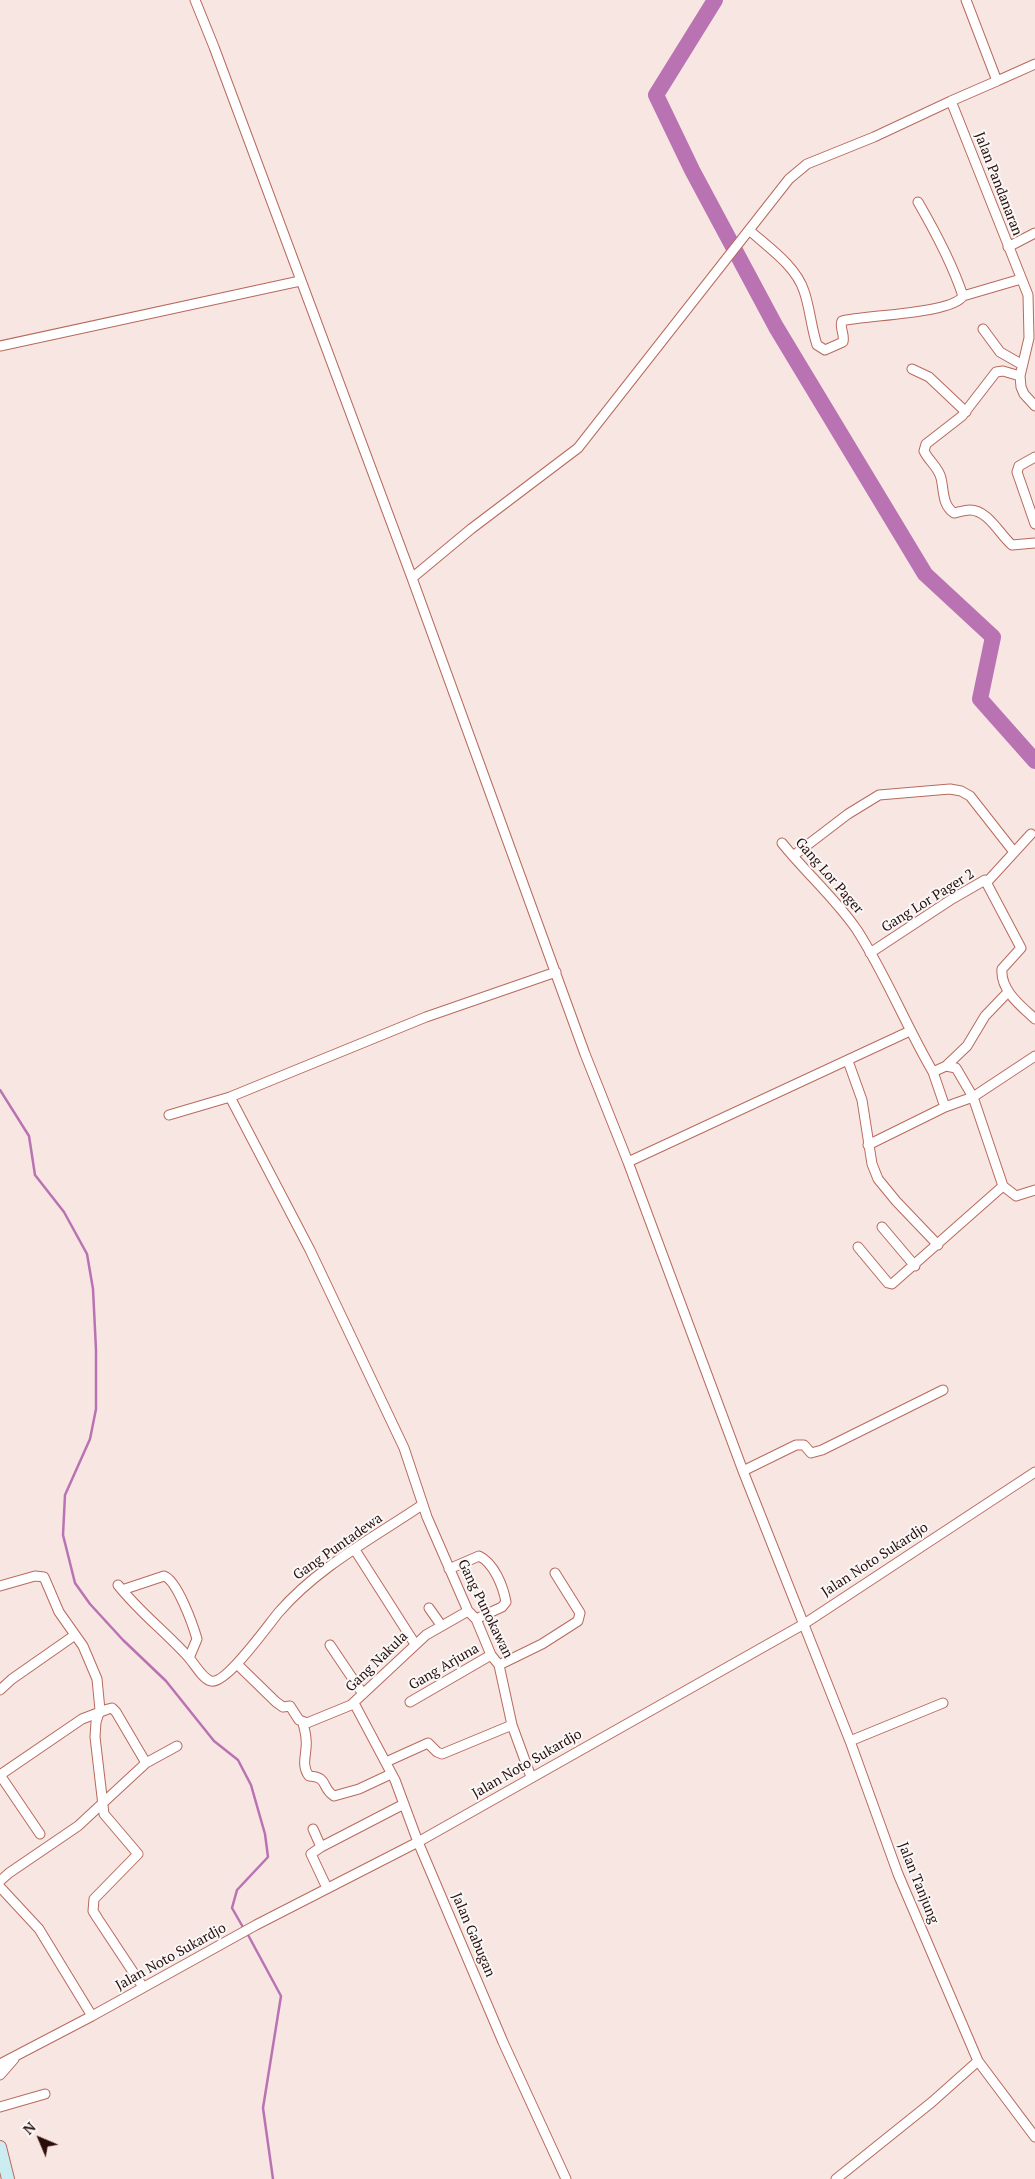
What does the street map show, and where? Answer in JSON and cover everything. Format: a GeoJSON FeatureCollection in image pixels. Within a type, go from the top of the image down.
{"type":"FeatureCollection","features":[{"type":"Feature","properties":{"kind":"main road"},"geometry":{"type":"LineString","coordinates":[[0,2147],[5,2174]]}},
{"type":"Feature","properties":{"kind":"street","name":"Jalan Tanjung"},"geometry":{"type":"LineString","coordinates":[[195,0],[235,102],[412,578],[585,1054],[628,1162],[744,1471],[850,1742],[898,1874],[978,2061],[1035,2137]]}},
{"type":"Feature","properties":{"kind":"street"},"geometry":{"type":"LineString","coordinates":[[966,0],[997,81]]}},
{"type":"Feature","properties":{"kind":"street"},"geometry":{"type":"LineString","coordinates":[[412,578],[578,448],[789,179],[807,164],[1035,64]]}},
{"type":"Feature","properties":{"kind":"street","name":"Jalan Pandanaran"},"geometry":{"type":"LineString","coordinates":[[951,101],[1021,279],[1031,294],[1029,332],[1020,376],[1021,387],[1028,400],[1035,406]]}},
{"type":"Feature","properties":{"kind":"street"},"geometry":{"type":"LineString","coordinates":[[918,202],[939,239],[955,273],[963,296]]}},
{"type":"Feature","properties":{"kind":"street"},"geometry":{"type":"LineString","coordinates":[[749,230],[791,269],[798,278],[804,290],[815,339],[822,349],[825,350],[843,342],[842,321],[951,305],[960,301],[963,296],[1021,279]]}},
{"type":"Feature","properties":{"kind":"street"},"geometry":{"type":"LineString","coordinates":[[1008,247],[1035,233]]}},
{"type":"Feature","properties":{"kind":"street"},"geometry":{"type":"LineString","coordinates":[[0,346],[300,280]]}},
{"type":"Feature","properties":{"kind":"street"},"geometry":{"type":"LineString","coordinates":[[983,329],[1000,352],[1021,364]]}},
{"type":"Feature","properties":{"kind":"street"},"geometry":{"type":"LineString","coordinates":[[912,369],[929,377],[966,412]]}},
{"type":"Feature","properties":{"kind":"street"},"geometry":{"type":"LineString","coordinates":[[1020,376],[1003,371],[996,372],[966,412],[931,440],[924,449],[925,455],[941,476],[942,491],[948,507],[954,513],[975,511],[987,518],[1012,544],[1035,543]]}},
{"type":"Feature","properties":{"kind":"street"},"geometry":{"type":"LineString","coordinates":[[1035,457],[1019,466],[1017,472],[1035,524]]}},
{"type":"Feature","properties":{"kind":"street"},"geometry":{"type":"LineString","coordinates":[[793,856],[848,814],[879,795],[950,789],[961,791],[970,796],[1014,852]]}},
{"type":"Feature","properties":{"kind":"street"},"geometry":{"type":"LineString","coordinates":[[987,882],[1031,834]]}},
{"type":"Feature","properties":{"kind":"street","name":"Gang Lor Pager"},"geometry":{"type":"LineString","coordinates":[[782,843],[838,904],[870,953],[910,1032],[933,1072],[945,1106]]}},
{"type":"Feature","properties":{"kind":"street","name":"Gang Lor Pager 2"},"geometry":{"type":"LineString","coordinates":[[870,953],[952,899],[982,881],[987,882],[1021,948],[1002,969],[1002,979],[1008,992]]}},
{"type":"Feature","properties":{"kind":"street"},"geometry":{"type":"LineString","coordinates":[[169,1115],[230,1097],[426,1017],[556,972]]}},
{"type":"Feature","properties":{"kind":"street"},"geometry":{"type":"LineString","coordinates":[[933,1072],[946,1066],[967,1046],[985,1016],[1008,992],[1035,1019]]}},
{"type":"Feature","properties":{"kind":"street"},"geometry":{"type":"LineString","coordinates":[[628,1162],[910,1032]]}},
{"type":"Feature","properties":{"kind":"street"},"geometry":{"type":"LineString","coordinates":[[868,1145],[945,1106],[973,1096],[1035,1056]]}},
{"type":"Feature","properties":{"kind":"street"},"geometry":{"type":"LineString","coordinates":[[848,1061],[862,1100],[872,1164],[885,1189],[938,1245]]}},
{"type":"Feature","properties":{"kind":"street"},"geometry":{"type":"LineString","coordinates":[[946,1066],[956,1068],[973,1096],[1003,1186],[1016,1196],[1035,1190]]}},
{"type":"Feature","properties":{"kind":"street","name":"Gang Punokawan"},"geometry":{"type":"LineString","coordinates":[[230,1097],[322,1276],[404,1448],[422,1504],[450,1570],[468,1611],[476,1619],[491,1655],[499,1665],[512,1725],[531,1777]]}},
{"type":"Feature","properties":{"kind":"street"},"geometry":{"type":"LineString","coordinates":[[858,1246],[890,1284],[915,1266],[1003,1186]]}},
{"type":"Feature","properties":{"kind":"street"},"geometry":{"type":"LineString","coordinates":[[882,1227],[915,1266]]}},
{"type":"Feature","properties":{"kind":"street"},"geometry":{"type":"LineString","coordinates":[[744,1471],[796,1445],[804,1445],[811,1453],[822,1450],[943,1390]]}},
{"type":"Feature","properties":{"kind":"street","name":"Jalan Noto Sukardjo"},"geometry":{"type":"LineString","coordinates":[[0,2064],[92,2016],[256,1925],[418,1842],[804,1624],[1035,1472]]}},
{"type":"Feature","properties":{"kind":"street","name":"Gang Puntadewa"},"geometry":{"type":"LineString","coordinates":[[189,1658],[211,1681],[223,1678],[298,1591],[422,1504]]}},
{"type":"Feature","properties":{"kind":"street"},"geometry":{"type":"LineString","coordinates":[[355,1550],[415,1644]]}},
{"type":"Feature","properties":{"kind":"street"},"geometry":{"type":"LineString","coordinates":[[450,1570],[479,1556],[484,1559],[494,1572],[506,1602],[502,1607],[476,1619]]}},
{"type":"Feature","properties":{"kind":"street"},"geometry":{"type":"LineString","coordinates":[[499,1665],[542,1644],[578,1622],[580,1612],[555,1573]]}},
{"type":"Feature","properties":{"kind":"street"},"geometry":{"type":"LineString","coordinates":[[0,1586],[35,1576],[44,1577],[59,1612],[90,1661],[97,1679],[100,1710],[96,1736],[106,1818],[138,1854],[94,1899],[92,1904],[93,1911],[143,1987]]}},
{"type":"Feature","properties":{"kind":"street"},"geometry":{"type":"LineString","coordinates":[[164,1576],[169,1578],[189,1616],[197,1639],[189,1658],[138,1609],[120,1587],[164,1576]]}},
{"type":"Feature","properties":{"kind":"street"},"geometry":{"type":"LineString","coordinates":[[429,1608],[441,1625]]}},
{"type":"Feature","properties":{"kind":"street","name":"Gang Nakula"},"geometry":{"type":"LineString","coordinates":[[302,1723],[324,1717],[354,1703],[415,1644],[441,1625],[468,1611]]}},
{"type":"Feature","properties":{"kind":"street"},"geometry":{"type":"LineString","coordinates":[[0,1690],[12,1679],[75,1635]]}},
{"type":"Feature","properties":{"kind":"street"},"geometry":{"type":"LineString","coordinates":[[330,1645],[363,1694]]}},
{"type":"Feature","properties":{"kind":"street","name":"Gang Arjuna"},"geometry":{"type":"LineString","coordinates":[[410,1702],[491,1655]]}},
{"type":"Feature","properties":{"kind":"street"},"geometry":{"type":"LineString","coordinates":[[237,1664],[276,1702],[283,1707],[288,1706],[292,1708],[302,1723],[306,1738],[304,1765],[307,1773],[322,1778],[331,1795],[334,1796],[359,1789],[391,1774]]}},
{"type":"Feature","properties":{"kind":"street","name":"Jalan Gabugan"},"geometry":{"type":"LineString","coordinates":[[354,1703],[386,1762],[502,2042],[566,2179]]}},
{"type":"Feature","properties":{"kind":"street"},"geometry":{"type":"LineString","coordinates":[[850,1742],[943,1703]]}},
{"type":"Feature","properties":{"kind":"street"},"geometry":{"type":"LineString","coordinates":[[40,1834],[0,1775],[82,1719],[100,1710],[112,1708],[146,1763]]}},
{"type":"Feature","properties":{"kind":"street"},"geometry":{"type":"LineString","coordinates":[[386,1762],[428,1743],[437,1752],[442,1754],[512,1725]]}},
{"type":"Feature","properties":{"kind":"street"},"geometry":{"type":"LineString","coordinates":[[0,1881],[78,1826],[104,1804],[146,1763],[177,1746]]}},
{"type":"Feature","properties":{"kind":"street"},"geometry":{"type":"LineString","coordinates":[[328,1888],[311,1854],[404,1804]]}},
{"type":"Feature","properties":{"kind":"street"},"geometry":{"type":"LineString","coordinates":[[313,1829],[321,1847]]}},
{"type":"Feature","properties":{"kind":"street"},"geometry":{"type":"LineString","coordinates":[[0,1887],[39,1929],[92,2016]]}},
{"type":"Feature","properties":{"kind":"street","name":"Jalan Noto Sukardjo"},"geometry":{"type":"LineString","coordinates":[[0,2074],[17,2055]]}},
{"type":"Feature","properties":{"kind":"street"},"geometry":{"type":"LineString","coordinates":[[836,2179],[932,2102],[978,2061]]}},
{"type":"Feature","properties":{"kind":"street"},"geometry":{"type":"LineString","coordinates":[[0,2107],[46,2094]]}},
{"type":"Feature","properties":{"kind":"waterway"},"geometry":{"type":"LineString","coordinates":[[715,0],[656,95],[692,170],[776,327],[925,574],[993,637],[980,699],[1035,761]]}},
{"type":"Feature","properties":{"kind":"waterway"},"geometry":{"type":"LineString","coordinates":[[0,1090],[29,1136],[35,1175],[64,1212],[87,1254],[93,1289],[96,1409],[90,1439],[65,1495],[63,1535],[75,1583],[90,1604],[123,1640],[166,1681],[214,1741],[238,1760],[251,1785],[265,1834],[268,1857],[237,1890],[232,1908],[244,1929]]}},
{"type":"Feature","properties":{"kind":"waterway"},"geometry":{"type":"LineString","coordinates":[[247,1933],[281,1996],[263,2108],[273,2179]]}}]}
